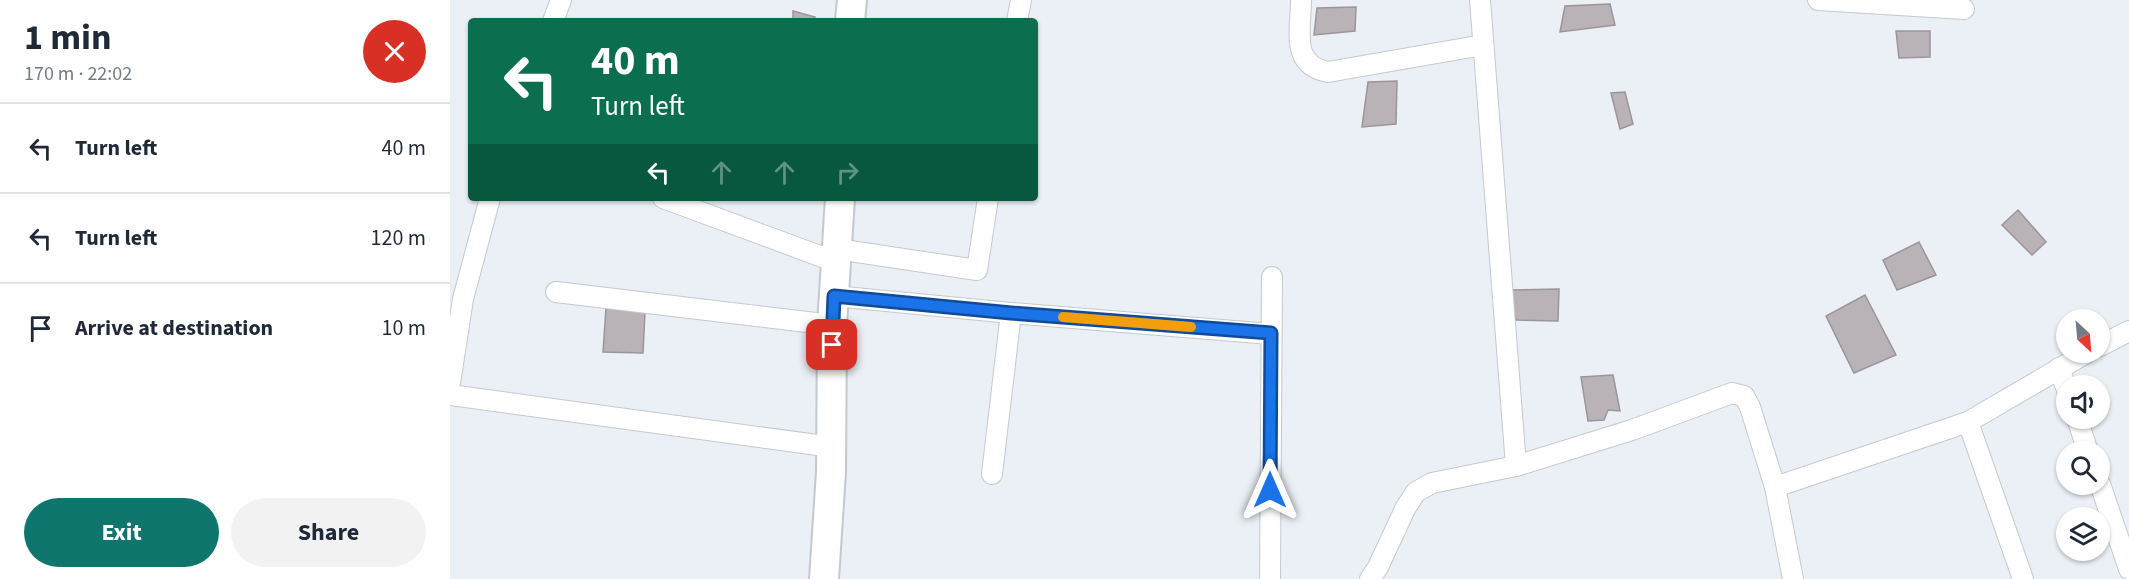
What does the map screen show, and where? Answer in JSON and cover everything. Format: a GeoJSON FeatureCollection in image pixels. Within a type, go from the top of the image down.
{"type":"FeatureCollection","features":[{"type":"Feature","properties":{"kind":"street"},"geometry":{"type":"LineString","coordinates":[[554,18],[561,0]]}},
{"type":"Feature","properties":{"kind":"street"},"geometry":{"type":"LineString","coordinates":[[850,18],[852,0]]}},
{"type":"Feature","properties":{"kind":"street"},"geometry":{"type":"LineString","coordinates":[[1018,18],[1021,0]]}},
{"type":"Feature","properties":{"kind":"street"},"geometry":{"type":"LineString","coordinates":[[1301,0],[1300,53],[1305,62],[1315,70],[1328,72],[1483,45]]}},
{"type":"Feature","properties":{"kind":"street"},"geometry":{"type":"LineString","coordinates":[[1480,0],[1516,466]]}},
{"type":"Feature","properties":{"kind":"street"},"geometry":{"type":"LineString","coordinates":[[1818,0],[1964,9]]}},
{"type":"Feature","properties":{"kind":"street"},"geometry":{"type":"LineString","coordinates":[[450,383],[463,299],[489,201]]}},
{"type":"Feature","properties":{"kind":"street"},"geometry":{"type":"LineString","coordinates":[[672,201],[837,255],[977,270],[988,201]]}},
{"type":"Feature","properties":{"kind":"street"},"geometry":{"type":"LineString","coordinates":[[824,579],[831,447],[832,325],[840,201]]}},
{"type":"Feature","properties":{"kind":"street"},"geometry":{"type":"LineString","coordinates":[[1270,579],[1272,277]]}},
{"type":"Feature","properties":{"kind":"street"},"geometry":{"type":"LineString","coordinates":[[556,292],[832,325]]}},
{"type":"Feature","properties":{"kind":"street"},"geometry":{"type":"LineString","coordinates":[[834,296],[1011,313],[1271,333]]}},
{"type":"Feature","properties":{"kind":"street"},"geometry":{"type":"LineString","coordinates":[[992,474],[1011,313]]}},
{"type":"Feature","properties":{"kind":"street"},"geometry":{"type":"LineString","coordinates":[[2110,341],[2129,331]]}},
{"type":"Feature","properties":{"kind":"street"},"geometry":{"type":"LineString","coordinates":[[1775,487],[1968,422],[2068,363]]}},
{"type":"Feature","properties":{"kind":"street"},"geometry":{"type":"LineString","coordinates":[[2059,368],[2062,375]]}},
{"type":"Feature","properties":{"kind":"street"},"geometry":{"type":"LineString","coordinates":[[1370,579],[1406,507],[1416,492],[1432,483],[1516,466],[1632,430],[1732,393],[1744,396],[1750,407],[1775,487],[1793,579]]}},
{"type":"Feature","properties":{"kind":"street"},"geometry":{"type":"LineString","coordinates":[[450,395],[831,447]]}},
{"type":"Feature","properties":{"kind":"street"},"geometry":{"type":"LineString","coordinates":[[1968,422],[2023,579]]}},
{"type":"Feature","properties":{"kind":"street"},"geometry":{"type":"LineString","coordinates":[[2104,495],[2129,569]]}},
{"type":"Feature","properties":{"kind":"building"},"geometry":{"type":"Polygon","coordinates":[[[1610,4],[1615,25],[1560,32],[1565,6],[1610,4]]]}},
{"type":"Feature","properties":{"kind":"building"},"geometry":{"type":"Polygon","coordinates":[[[1356,7],[1355,31],[1314,35],[1317,8],[1356,7]]]}},
{"type":"Feature","properties":{"kind":"building"},"geometry":{"type":"Polygon","coordinates":[[[793,11],[815,17],[815,18],[793,18],[793,11]]]}},
{"type":"Feature","properties":{"kind":"building"},"geometry":{"type":"Polygon","coordinates":[[[1896,31],[1930,31],[1930,57],[1899,58],[1896,31]]]}},
{"type":"Feature","properties":{"kind":"building"},"geometry":{"type":"Polygon","coordinates":[[[1397,81],[1396,124],[1362,127],[1368,82],[1397,81]]]}},
{"type":"Feature","properties":{"kind":"building"},"geometry":{"type":"Polygon","coordinates":[[[1625,92],[1633,124],[1620,129],[1611,93],[1625,92]]]}},
{"type":"Feature","properties":{"kind":"building"},"geometry":{"type":"Polygon","coordinates":[[[2018,210],[2046,242],[2032,255],[2002,225],[2018,210]]]}},
{"type":"Feature","properties":{"kind":"building"},"geometry":{"type":"Polygon","coordinates":[[[1919,242],[1936,275],[1897,290],[1883,260],[1919,242]]]}},
{"type":"Feature","properties":{"kind":"building"},"geometry":{"type":"Polygon","coordinates":[[[1559,289],[1558,321],[1516,320],[1509,290],[1559,289]]]}},
{"type":"Feature","properties":{"kind":"building"},"geometry":{"type":"Polygon","coordinates":[[[1865,295],[1896,355],[1854,373],[1826,316],[1865,295]]]}},
{"type":"Feature","properties":{"kind":"building"},"geometry":{"type":"Polygon","coordinates":[[[606,308],[645,312],[643,353],[603,352],[606,308]]]}},
{"type":"Feature","properties":{"kind":"building"},"geometry":{"type":"Polygon","coordinates":[[[1613,375],[1620,411],[1608,410],[1604,420],[1588,421],[1581,377],[1613,375]]]}},
{"type":"Feature","properties":{"kind":"slow traffic"},"geometry":{"type":"LineString","coordinates":[[1063,317],[1191,327]]}},
{"type":"Feature","properties":{"kind":"route"},"geometry":{"type":"LineString","coordinates":[[832,345],[834,296],[1011,313],[1271,333],[1270,490]]}}]}
